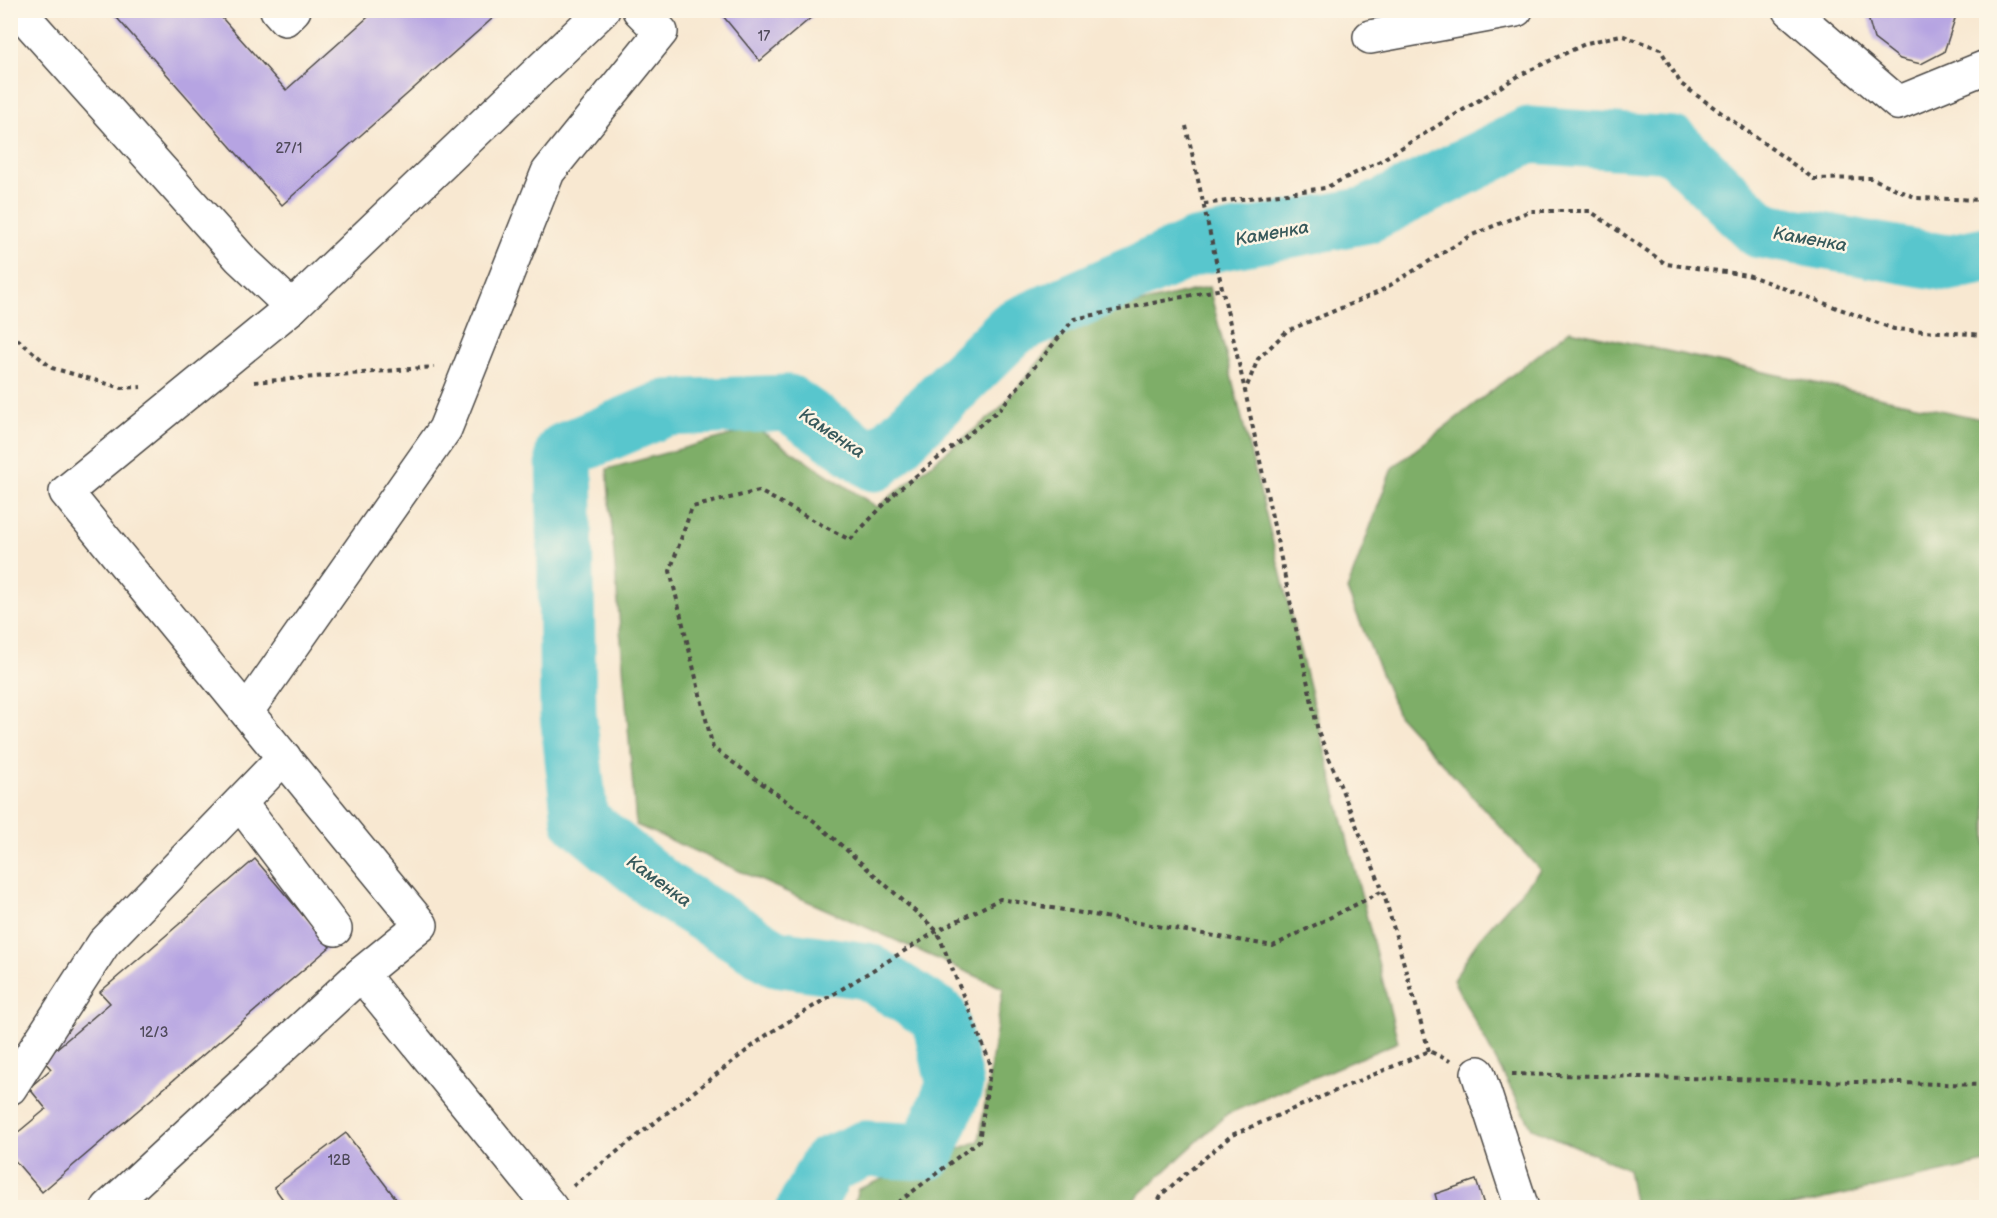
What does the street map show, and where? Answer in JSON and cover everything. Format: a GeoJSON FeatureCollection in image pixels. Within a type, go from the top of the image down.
{"type":"FeatureCollection","features":[{"type":"Feature","properties":{"kind":"street"},"geometry":{"type":"LineString","coordinates":[[18,10],[240,258],[292,307]]}},
{"type":"Feature","properties":{"kind":"street"},"geometry":{"type":"LineString","coordinates":[[277,10],[285,19],[294,10]]}},
{"type":"Feature","properties":{"kind":"street"},"geometry":{"type":"LineString","coordinates":[[108,1208],[361,974],[421,925],[66,492],[292,307],[603,10]]}},
{"type":"Feature","properties":{"kind":"street"},"geometry":{"type":"LineString","coordinates":[[246,711],[445,429],[548,172],[661,32],[639,10]]}},
{"type":"Feature","properties":{"kind":"street"},"geometry":{"type":"LineString","coordinates":[[1370,37],[1516,10]]}},
{"type":"Feature","properties":{"kind":"street"},"geometry":{"type":"LineString","coordinates":[[1790,10],[1898,103],[1986,67]]}},
{"type":"Feature","properties":{"kind":"street"},"geometry":{"type":"LineString","coordinates":[[10,1088],[104,943],[284,757]]}},
{"type":"Feature","properties":{"kind":"street"},"geometry":{"type":"LineString","coordinates":[[240,803],[335,929]]}},
{"type":"Feature","properties":{"kind":"street"},"geometry":{"type":"LineString","coordinates":[[361,974],[550,1206]]}},
{"type":"Feature","properties":{"kind":"street"},"geometry":{"type":"LineString","coordinates":[[1478,1074],[1522,1208]]}},
{"type":"Feature","properties":{"kind":"path"},"geometry":{"type":"LineString","coordinates":[[1204,204],[1325,188],[1380,161],[1520,75],[1587,43],[1621,35],[1660,49],[1681,84],[1814,179],[1871,178],[1917,198],[1986,200]]}},
{"type":"Feature","properties":{"kind":"path"},"geometry":{"type":"LineString","coordinates":[[1186,126],[1318,731],[1383,891],[1429,1051]]}},
{"type":"Feature","properties":{"kind":"path"},"geometry":{"type":"LineString","coordinates":[[1245,391],[1258,359],[1287,331],[1379,291],[1472,235],[1530,211],[1590,211],[1666,264],[1748,275],[1894,328],[1986,335]]}},
{"type":"Feature","properties":{"kind":"path"},"geometry":{"type":"LineString","coordinates":[[891,1208],[979,1141],[991,1065],[937,931],[814,820],[713,748],[670,571],[692,507],[759,491],[850,540],[897,491],[1000,409],[1074,319],[1222,289]]}},
{"type":"Feature","properties":{"kind":"path"},"geometry":{"type":"LineString","coordinates":[[550,1206],[768,1034],[937,931],[1000,899],[1273,946],[1383,891]]}},
{"type":"Feature","properties":{"kind":"path"},"geometry":{"type":"LineString","coordinates":[[1155,1208],[1162,1194],[1232,1135],[1429,1051],[1478,1074],[1986,1085]]}},
{"type":"Feature","properties":{"kind":"green space"},"geometry":{"type":"Polygon","coordinates":[[[1209,287],[1398,1042],[1227,1114],[1126,1207],[853,1207],[858,1189],[979,1141],[1003,988],[636,825],[607,469],[756,428],[877,507],[1000,409],[1074,319],[1209,287]]]}},
{"type":"Feature","properties":{"kind":"green space"},"geometry":{"type":"Polygon","coordinates":[[[1570,330],[1986,420],[1986,1163],[1789,1207],[1635,1207],[1628,1169],[1532,1128],[1453,980],[1478,940],[1540,870],[1398,715],[1347,590],[1392,468],[1570,330]]]}},
{"type":"Feature","properties":{"kind":"building"},"geometry":{"type":"Polygon","coordinates":[[[110,10],[215,10],[286,90],[376,10],[502,10],[282,205],[110,10]]]}},
{"type":"Feature","properties":{"kind":"building"},"geometry":{"type":"Polygon","coordinates":[[[718,10],[820,10],[760,61],[718,10]]]}},
{"type":"Feature","properties":{"kind":"building"},"geometry":{"type":"Polygon","coordinates":[[[1866,10],[1955,10],[1955,19],[1944,52],[1921,64],[1900,59],[1874,39],[1866,10]]]}},
{"type":"Feature","properties":{"kind":"building"},"geometry":{"type":"Polygon","coordinates":[[[255,859],[330,947],[42,1192],[10,1155],[10,1139],[46,1109],[29,1088],[51,1069],[43,1060],[110,1003],[100,992],[255,859]]]}},
{"type":"Feature","properties":{"kind":"building"},"geometry":{"type":"Polygon","coordinates":[[[346,1133],[403,1208],[289,1208],[274,1187],[346,1133]]]}},
{"type":"Feature","properties":{"kind":"building"},"geometry":{"type":"Polygon","coordinates":[[[1476,1180],[1485,1208],[1439,1208],[1435,1194],[1476,1180]]]}},
{"type":"Feature","properties":{"kind":"waterway","name":"Каменка"},"geometry":{"type":"LineString","coordinates":[[805,1208],[828,1165],[865,1149],[927,1152],[955,1085],[939,1016],[867,971],[776,958],[664,889],[580,820],[568,714],[564,451],[666,408],[788,403],[875,463],[1013,328],[1195,247],[1367,215],[1529,135],[1673,145],[1760,230],[1947,263],[1986,255]]}}]}
